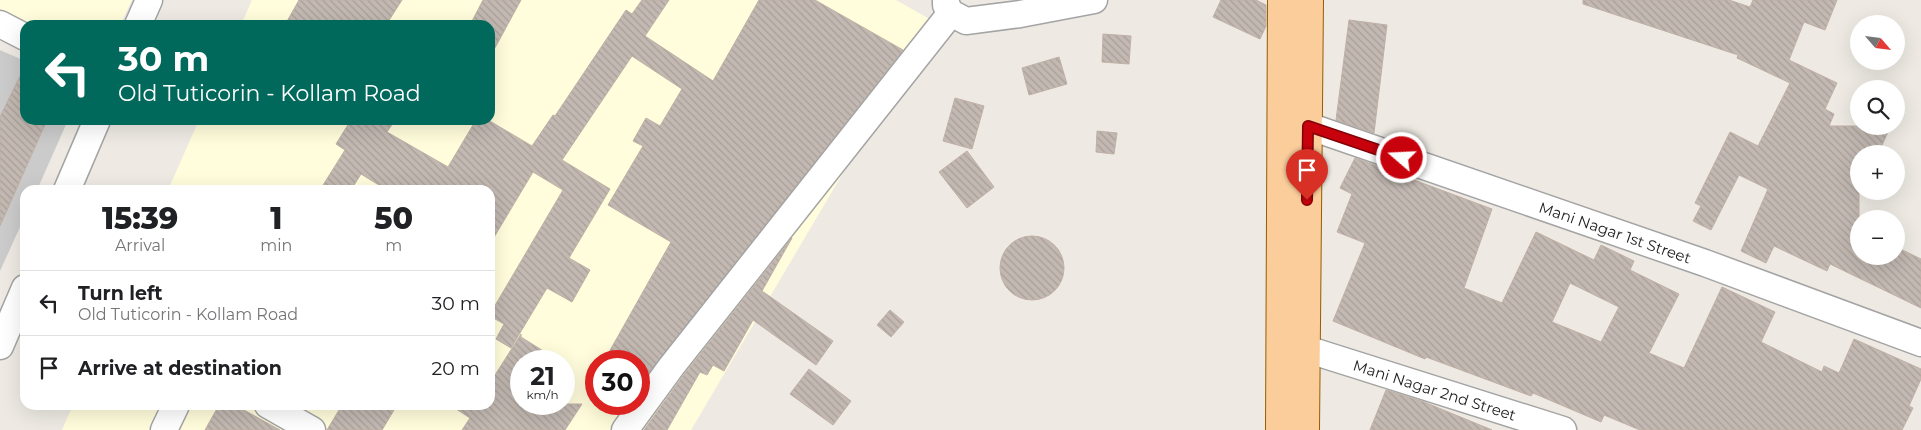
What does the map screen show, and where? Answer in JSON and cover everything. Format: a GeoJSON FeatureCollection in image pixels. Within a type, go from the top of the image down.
{"type":"FeatureCollection","features":[{"type":"Feature","properties":{"kind":"main road"},"geometry":{"type":"LineString","coordinates":[[1280,430],[1282,0]]}},
{"type":"Feature","properties":{"kind":"main road"},"geometry":{"type":"LineString","coordinates":[[1305,430],[1309,0]]}},
{"type":"Feature","properties":{"kind":"street"},"geometry":{"type":"LineString","coordinates":[[140,20],[149,0]]}},
{"type":"Feature","properties":{"kind":"street"},"geometry":{"type":"LineString","coordinates":[[625,430],[671,367],[949,6],[966,21],[1094,0]]}},
{"type":"Feature","properties":{"kind":"street"},"geometry":{"type":"LineString","coordinates":[[0,24],[20,34]]}},
{"type":"Feature","properties":{"kind":"street"},"geometry":{"type":"LineString","coordinates":[[69,185],[95,125]]}},
{"type":"Feature","properties":{"kind":"street","name":"Mani Nagar 1st Street"},"geometry":{"type":"LineString","coordinates":[[1308,126],[1705,263],[1921,343]]}},
{"type":"Feature","properties":{"kind":"street"},"geometry":{"type":"LineString","coordinates":[[0,346],[7,311],[20,294]]}},
{"type":"Feature","properties":{"kind":"street","name":"Mani Nagar 2nd Street"},"geometry":{"type":"LineString","coordinates":[[1306,349],[1563,430]]}},
{"type":"Feature","properties":{"kind":"street"},"geometry":{"type":"LineString","coordinates":[[164,430],[174,410]]}},
{"type":"Feature","properties":{"kind":"street"},"geometry":{"type":"LineString","coordinates":[[277,410],[312,430]]}},
{"type":"Feature","properties":{"kind":"shaded area"},"geometry":{"type":"Polygon","coordinates":[[[0,0],[132,0],[122,20],[20,20],[20,23],[0,13],[0,0]]]}},
{"type":"Feature","properties":{"kind":"shaded area"},"geometry":{"type":"Polygon","coordinates":[[[252,0],[896,0],[933,21],[691,430],[62,430],[71,410],[495,410],[495,185],[170,185],[197,125],[495,125],[495,20],[243,20],[252,0]]]}},
{"type":"Feature","properties":{"kind":"shaded area"},"geometry":{"type":"Polygon","coordinates":[[[0,50],[20,59],[20,125],[66,125],[39,185],[20,185],[20,227],[0,271],[0,50]]]}},
{"type":"Feature","properties":{"kind":"building"},"geometry":{"type":"Polygon","coordinates":[[[299,0],[402,0],[389,20],[288,20],[299,0]]]}},
{"type":"Feature","properties":{"kind":"building"},"geometry":{"type":"Polygon","coordinates":[[[483,0],[521,0],[495,48],[495,20],[473,20],[483,0]]]}},
{"type":"Feature","properties":{"kind":"building"},"geometry":{"type":"Polygon","coordinates":[[[642,0],[669,0],[645,36],[713,81],[759,0],[815,0],[903,50],[650,372],[650,350],[610,350],[671,242],[608,205],[643,146],[633,141],[646,118],[660,126],[682,89],[632,56],[562,160],[610,189],[569,258],[590,270],[572,302],[547,288],[511,348],[496,339],[504,324],[495,319],[495,306],[563,190],[533,172],[495,236],[495,185],[379,185],[361,174],[354,185],[323,185],[345,150],[336,144],[348,125],[392,125],[387,132],[448,167],[473,125],[495,124],[532,146],[553,115],[555,116],[626,10],[632,14],[642,0]]]}},
{"type":"Feature","properties":{"kind":"building"},"geometry":{"type":"Polygon","coordinates":[[[1221,0],[1256,0],[1266,5],[1266,26],[1260,39],[1213,17],[1221,0]]]}},
{"type":"Feature","properties":{"kind":"building"},"geometry":{"type":"Polygon","coordinates":[[[1583,0],[1729,0],[1750,7],[1753,0],[1837,0],[1825,30],[1804,22],[1789,60],[1837,83],[1825,109],[1834,114],[1829,126],[1850,126],[1850,135],[1887,135],[1882,145],[1850,145],[1850,200],[1859,200],[1859,210],[1850,210],[1850,265],[1905,265],[1905,251],[1921,259],[1921,308],[1830,264],[1827,271],[1774,246],[1766,263],[1741,251],[1768,189],[1739,175],[1711,230],[1693,221],[1701,206],[1695,203],[1730,132],[1758,146],[1790,83],[1737,58],[1738,55],[1583,4],[1583,0]]]}},
{"type":"Feature","properties":{"kind":"building"},"geometry":{"type":"Polygon","coordinates":[[[1349,20],[1387,25],[1374,133],[1336,120],[1349,20]]]}},
{"type":"Feature","properties":{"kind":"building"},"geometry":{"type":"Polygon","coordinates":[[[1103,34],[1131,36],[1129,64],[1102,62],[1103,34]]]}},
{"type":"Feature","properties":{"kind":"building"},"geometry":{"type":"Polygon","coordinates":[[[1059,57],[1067,84],[1029,95],[1022,68],[1059,57]]]}},
{"type":"Feature","properties":{"kind":"building"},"geometry":{"type":"Polygon","coordinates":[[[20,76],[20,125],[45,125],[0,226],[0,117],[20,76]]]}},
{"type":"Feature","properties":{"kind":"building"},"geometry":{"type":"Polygon","coordinates":[[[955,98],[984,106],[972,149],[943,141],[955,98]]]}},
{"type":"Feature","properties":{"kind":"building"},"geometry":{"type":"Polygon","coordinates":[[[1097,131],[1117,133],[1114,154],[1096,152],[1097,131]]]}},
{"type":"Feature","properties":{"kind":"building"},"geometry":{"type":"Polygon","coordinates":[[[967,151],[994,187],[967,208],[939,172],[967,151]]]}},
{"type":"Feature","properties":{"kind":"building"},"geometry":{"type":"Polygon","coordinates":[[[1355,158],[1492,209],[1464,288],[1502,303],[1536,232],[1594,260],[1601,245],[1634,261],[1630,270],[1679,294],[1649,353],[1684,368],[1722,287],[1775,312],[1761,342],[1822,372],[1824,366],[1839,373],[1854,339],[1921,369],[1921,379],[1909,406],[1913,408],[1902,430],[1640,430],[1604,415],[1601,422],[1533,393],[1531,396],[1426,357],[1425,359],[1333,321],[1365,243],[1337,232],[1352,194],[1340,188],[1355,158]],[[1570,283],[1552,322],[1601,342],[1619,307],[1570,283]]]}},
{"type":"Feature","properties":{"kind":"building"},"geometry":{"type":"Polygon","coordinates":[[[1032,236],[1044,238],[1055,245],[1062,256],[1064,268],[1062,280],[1055,291],[1044,298],[1032,300],[1020,298],[1009,291],[1002,280],[1000,268],[1002,256],[1009,245],[1020,238],[1032,236]]]}},
{"type":"Feature","properties":{"kind":"building"},"geometry":{"type":"Polygon","coordinates":[[[792,238],[762,291],[833,341],[816,365],[753,320],[724,371],[713,365],[707,375],[700,372],[667,430],[644,430],[683,376],[792,238]]]}},
{"type":"Feature","properties":{"kind":"building"},"geometry":{"type":"Polygon","coordinates":[[[890,310],[904,322],[891,337],[877,325],[890,310]]]}},
{"type":"Feature","properties":{"kind":"building"},"geometry":{"type":"Polygon","coordinates":[[[521,334],[521,337],[542,350],[511,350],[521,334]]]}},
{"type":"Feature","properties":{"kind":"building"},"geometry":{"type":"Polygon","coordinates":[[[510,351],[510,415],[575,415],[565,430],[462,430],[470,418],[458,410],[495,410],[495,375],[510,351]]]}},
{"type":"Feature","properties":{"kind":"building"},"geometry":{"type":"Polygon","coordinates":[[[809,369],[851,401],[833,425],[790,394],[809,369]]]}},
{"type":"Feature","properties":{"kind":"building"},"geometry":{"type":"Polygon","coordinates":[[[1386,390],[1424,402],[1492,430],[1370,430],[1386,390]]]}},
{"type":"Feature","properties":{"kind":"building"},"geometry":{"type":"Polygon","coordinates":[[[575,404],[582,404],[575,415],[575,404]]]}},
{"type":"Feature","properties":{"kind":"building"},"geometry":{"type":"Polygon","coordinates":[[[216,410],[244,410],[280,430],[205,430],[216,410]]]}},
{"type":"Feature","properties":{"kind":"building"},"geometry":{"type":"Polygon","coordinates":[[[339,410],[394,410],[382,430],[327,430],[339,410]]]}},
{"type":"Feature","properties":{"kind":"route"},"geometry":{"type":"LineString","coordinates":[[1307,200],[1308,126],[1402,158]]}}]}
